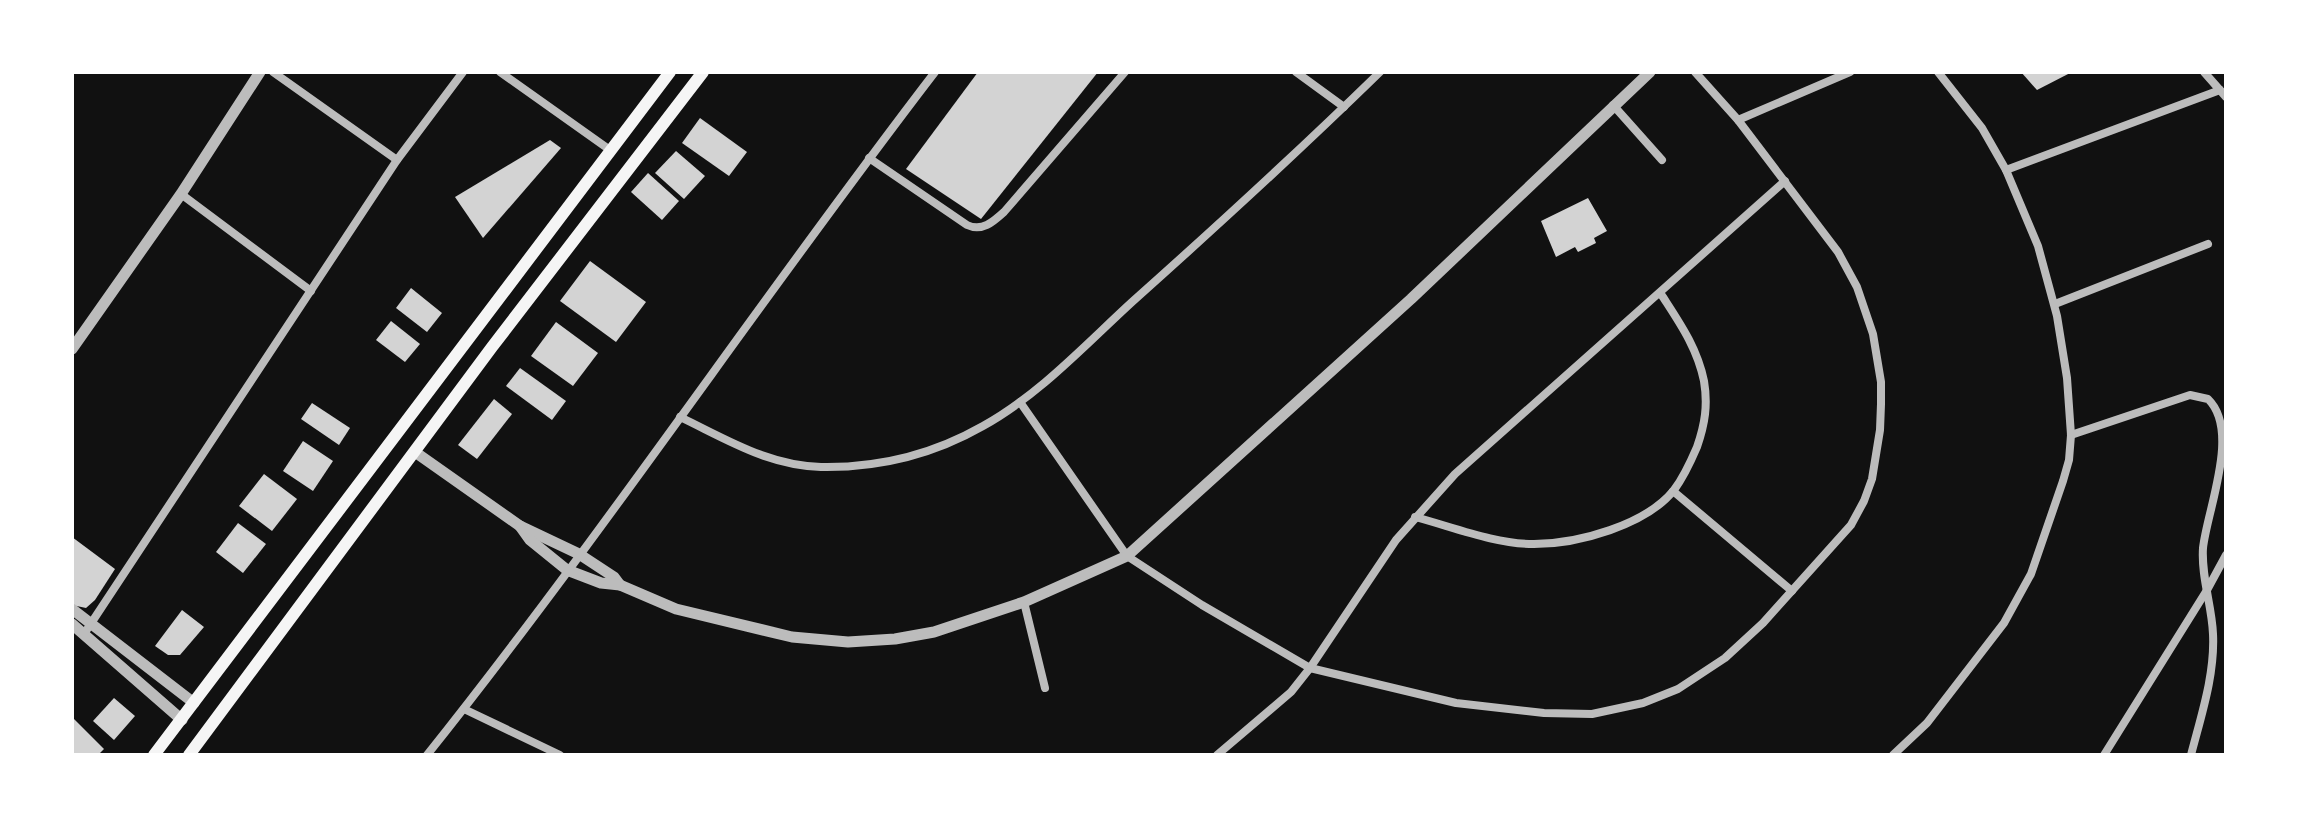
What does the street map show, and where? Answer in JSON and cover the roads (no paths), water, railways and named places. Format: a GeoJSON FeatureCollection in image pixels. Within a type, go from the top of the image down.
{"type":"FeatureCollection","features":[{"type":"Feature","properties":{"kind":"main road"},"geometry":{"type":"LineString","coordinates":[[154,755],[670,72]]}},
{"type":"Feature","properties":{"kind":"main road"},"geometry":{"type":"LineString","coordinates":[[189,755],[635,158],[703,72]]}},
{"type":"Feature","properties":{"kind":"street"},"geometry":{"type":"LineString","coordinates":[[72,349],[181,194],[260,72]]}},
{"type":"Feature","properties":{"kind":"street"},"geometry":{"type":"LineString","coordinates":[[273,72],[397,160]]}},
{"type":"Feature","properties":{"kind":"street"},"geometry":{"type":"LineString","coordinates":[[87,629],[397,160],[463,72]]}},
{"type":"Feature","properties":{"kind":"street"},"geometry":{"type":"LineString","coordinates":[[500,72],[610,150]]}},
{"type":"Feature","properties":{"kind":"street"},"geometry":{"type":"LineString","coordinates":[[427,755],[935,72]]}},
{"type":"Feature","properties":{"kind":"street"},"geometry":{"type":"LineString","coordinates":[[869,158],[967,225],[984,227],[1004,212],[1125,72]]}},
{"type":"Feature","properties":{"kind":"street"},"geometry":{"type":"LineString","coordinates":[[1296,72],[1344,107]]}},
{"type":"Feature","properties":{"kind":"street"},"geometry":{"type":"LineString","coordinates":[[680,417],[768,459],[792,465],[837,467],[910,458],[983,426],[1020,402],[1282,167],[1380,72]]}},
{"type":"Feature","properties":{"kind":"street"},"geometry":{"type":"LineString","coordinates":[[520,526],[530,540],[567,570],[601,583],[620,585],[676,609],[792,637],[848,642],[895,639],[934,632],[1024,602],[1127,556],[1411,299],[1650,72]]}},
{"type":"Feature","properties":{"kind":"street"},"geometry":{"type":"LineString","coordinates":[[1020,402],[1127,556],[1202,605],[1310,668],[1456,703],[1544,713],[1592,714],[1643,703],[1678,689],[1725,658],[1792,591],[1851,525],[1872,479],[1878,445],[1881,382],[1873,334],[1857,287],[1838,252],[1738,120],[1695,72]]}},
{"type":"Feature","properties":{"kind":"street"},"geometry":{"type":"LineString","coordinates":[[1738,120],[1850,72]]}},
{"type":"Feature","properties":{"kind":"street"},"geometry":{"type":"LineString","coordinates":[[1893,755],[1927,723],[2004,623],[2018,599],[2031,574],[2058,496],[2069,460],[2071,435],[2067,378],[2055,304],[2038,246],[2006,170],[1982,128],[1938,72]]}},
{"type":"Feature","properties":{"kind":"street"},"geometry":{"type":"LineString","coordinates":[[2006,170],[2223,93],[2204,72]]}},
{"type":"Feature","properties":{"kind":"street"},"geometry":{"type":"LineString","coordinates":[[1613,105],[1662,160]]}},
{"type":"Feature","properties":{"kind":"street"},"geometry":{"type":"LineString","coordinates":[[1217,755],[1291,692],[1372,574],[1415,517],[1455,474],[1785,181]]}},
{"type":"Feature","properties":{"kind":"street"},"geometry":{"type":"LineString","coordinates":[[181,194],[311,291]]}},
{"type":"Feature","properties":{"kind":"street"},"geometry":{"type":"LineString","coordinates":[[2055,304],[2208,244]]}},
{"type":"Feature","properties":{"kind":"street"},"geometry":{"type":"LineString","coordinates":[[1415,517],[1494,538],[1547,544],[1613,530],[1653,508],[1673,491],[1692,459],[1705,423],[1706,405],[1695,350],[1661,294]]}},
{"type":"Feature","properties":{"kind":"street"},"geometry":{"type":"LineString","coordinates":[[2071,435],[2179,397],[2199,396],[2212,403],[2221,428],[2222,446],[2203,561],[2213,651],[2191,755]]}},
{"type":"Feature","properties":{"kind":"street"},"geometry":{"type":"LineString","coordinates":[[415,452],[520,526],[579,554],[614,577],[620,585]]}},
{"type":"Feature","properties":{"kind":"street"},"geometry":{"type":"LineString","coordinates":[[1673,491],[1792,591]]}},
{"type":"Feature","properties":{"kind":"street"},"geometry":{"type":"LineString","coordinates":[[2104,755],[2226,555]]}},
{"type":"Feature","properties":{"kind":"street"},"geometry":{"type":"LineString","coordinates":[[1024,602],[1045,688]]}},
{"type":"Feature","properties":{"kind":"street"},"geometry":{"type":"LineString","coordinates":[[72,609],[87,629],[182,720]]}},
{"type":"Feature","properties":{"kind":"street"},"geometry":{"type":"LineString","coordinates":[[72,624],[87,629],[194,703]]}},
{"type":"Feature","properties":{"kind":"street"},"geometry":{"type":"LineString","coordinates":[[464,709],[560,755]]}}]}
